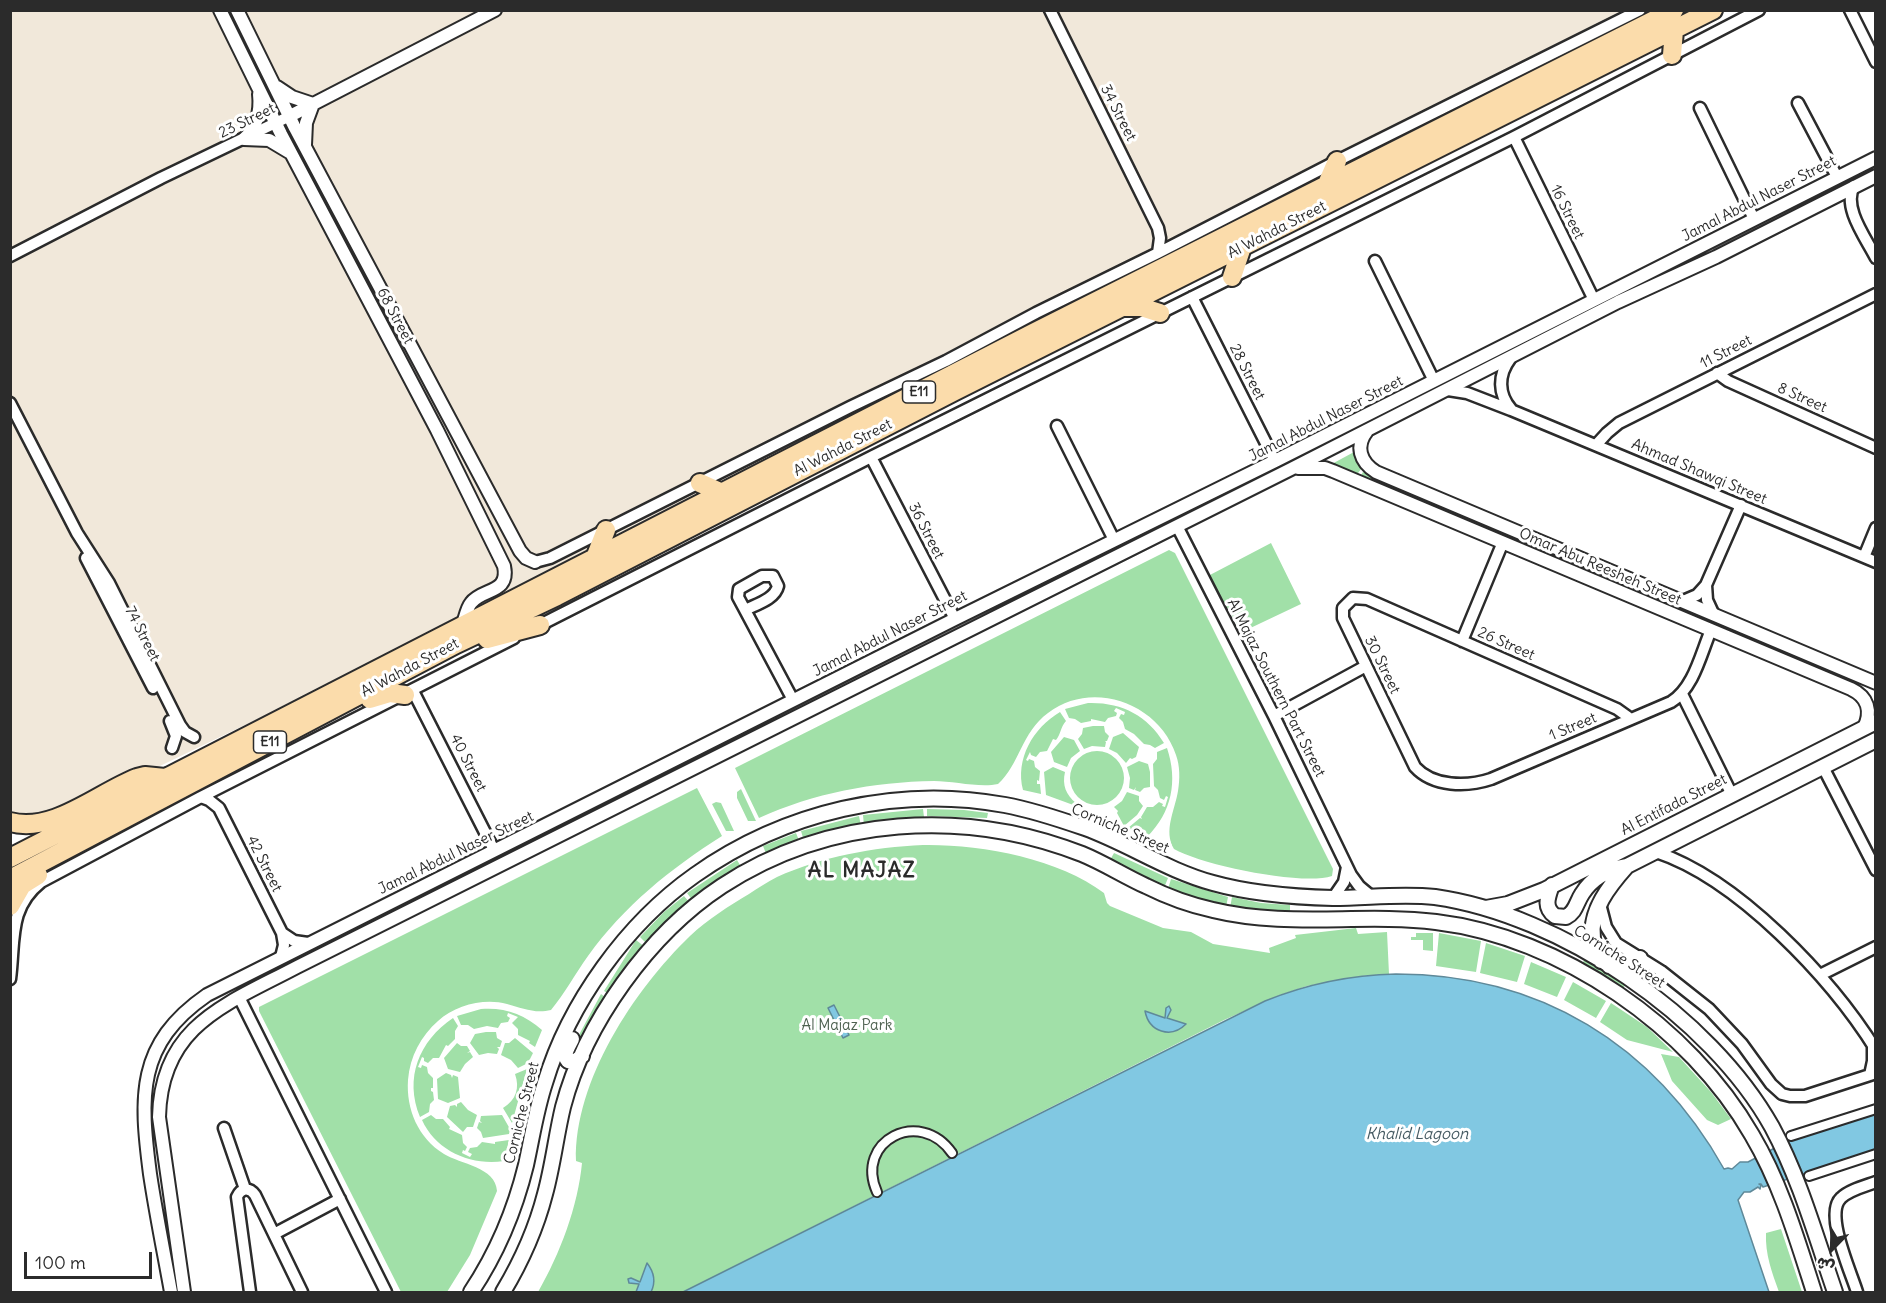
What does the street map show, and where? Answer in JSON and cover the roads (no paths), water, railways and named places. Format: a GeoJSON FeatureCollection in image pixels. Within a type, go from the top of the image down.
{"type":"FeatureCollection","features":[{"type":"Feature","properties":{"kind":"highway","name":"Al Wahda Street"},"geometry":{"type":"LineString","coordinates":[[10,879],[339,706],[595,558],[1033,333],[1674,10]]}},
{"type":"Feature","properties":{"kind":"highway","name":"Al Wahda Street"},"geometry":{"type":"LineString","coordinates":[[10,858],[166,778],[459,635],[557,596],[955,391],[1713,10]]}},
{"type":"Feature","properties":{"kind":"highway"},"geometry":{"type":"LineString","coordinates":[[1672,55],[1674,30]]}},
{"type":"Feature","properties":{"kind":"highway"},"geometry":{"type":"LineString","coordinates":[[1327,184],[1337,160]]}},
{"type":"Feature","properties":{"kind":"highway"},"geometry":{"type":"LineString","coordinates":[[1180,242],[1199,249]]}},
{"type":"Feature","properties":{"kind":"highway"},"geometry":{"type":"LineString","coordinates":[[1232,277],[1242,247]]}},
{"type":"Feature","properties":{"kind":"highway"},"geometry":{"type":"LineString","coordinates":[[1123,307],[1141,307],[1160,312]]}},
{"type":"Feature","properties":{"kind":"highway"},"geometry":{"type":"LineString","coordinates":[[1011,327],[1033,333]]}},
{"type":"Feature","properties":{"kind":"highway"},"geometry":{"type":"LineString","coordinates":[[700,483],[722,493]]}},
{"type":"Feature","properties":{"kind":"highway"},"geometry":{"type":"LineString","coordinates":[[595,558],[606,530]]}},
{"type":"Feature","properties":{"kind":"highway"},"geometry":{"type":"LineString","coordinates":[[459,635],[484,640],[540,625]]}},
{"type":"Feature","properties":{"kind":"highway"},"geometry":{"type":"LineString","coordinates":[[339,706],[366,701],[386,693],[409,693]]}},
{"type":"Feature","properties":{"kind":"highway"},"geometry":{"type":"LineString","coordinates":[[10,822],[28,825],[47,822],[133,780],[145,776],[166,778]]}},
{"type":"Feature","properties":{"kind":"highway"},"geometry":{"type":"LineString","coordinates":[[10,906],[22,885],[75,852],[84,840]]}},
{"type":"Feature","properties":{"kind":"main road","name":"Al Entifada Street"},"geometry":{"type":"LineString","coordinates":[[1484,908],[1526,897],[1552,885],[1870,725]]}},
{"type":"Feature","properties":{"kind":"main road"},"geometry":{"type":"LineString","coordinates":[[1552,885],[1547,901],[1548,908],[1555,916],[1566,917],[1574,911],[1582,893],[1605,873],[1627,866],[1656,852],[1875,740]]}},
{"type":"Feature","properties":{"kind":"main road","name":"Corniche Street"},"geometry":{"type":"LineString","coordinates":[[471,1293],[497,1246],[513,1207],[525,1167],[543,1087],[554,1055],[576,1011],[614,953],[640,922],[657,905],[714,862],[776,830],[834,811],[906,800],[969,800],[1030,811],[1097,833],[1166,866],[1212,883],[1269,894],[1333,898],[1398,895],[1432,897],[1484,908],[1534,927],[1605,963],[1658,1000],[1694,1031],[1742,1084],[1770,1124],[1799,1188],[1835,1293]]}},
{"type":"Feature","properties":{"kind":"main road"},"geometry":{"type":"LineString","coordinates":[[986,828],[997,824],[1028,830],[1035,822],[1030,811]]}},
{"type":"Feature","properties":{"kind":"main road"},"geometry":{"type":"LineString","coordinates":[[502,1293],[520,1259],[537,1218],[550,1173],[562,1110],[582,1056],[618,993],[652,946],[686,914],[731,881],[788,853],[849,834],[908,825],[948,824],[1023,835],[1074,851],[1161,893],[1215,911],[1272,920],[1391,919],[1435,922],[1478,929],[1520,943],[1580,971],[1632,1004],[1663,1029],[1718,1085],[1752,1133],[1779,1190],[1814,1293]]}},
{"type":"Feature","properties":{"kind":"main road"},"geometry":{"type":"LineString","coordinates":[[1627,866],[1611,884],[1600,904],[1592,931],[1594,944],[1605,963],[1640,958]]}},
{"type":"Feature","properties":{"kind":"main road"},"geometry":{"type":"LineString","coordinates":[[576,1011],[578,1025],[565,1055],[571,1062],[582,1056]]}},
{"type":"Feature","properties":{"kind":"street","name":"68 Street"},"geometry":{"type":"LineString","coordinates":[[220,10],[292,155],[437,430],[504,566],[505,576],[496,589],[471,603],[459,635]]}},
{"type":"Feature","properties":{"kind":"street","name":"68 Street"},"geometry":{"type":"LineString","coordinates":[[237,10],[306,149],[438,398],[523,555],[535,562]]}},
{"type":"Feature","properties":{"kind":"street","name":"23 Street"},"geometry":{"type":"LineString","coordinates":[[10,256],[161,178],[290,116],[495,10]]}},
{"type":"Feature","properties":{"kind":"street","name":"34 Street"},"geometry":{"type":"LineString","coordinates":[[1050,10],[1158,228],[1160,238],[1158,253]]}},
{"type":"Feature","properties":{"kind":"street"},"geometry":{"type":"LineString","coordinates":[[10,979],[18,910],[32,889],[41,882],[201,797],[871,457],[1514,137],[1759,10]]}},
{"type":"Feature","properties":{"kind":"street"},"geometry":{"type":"LineString","coordinates":[[1850,10],[1875,62]]}},
{"type":"Feature","properties":{"kind":"street"},"geometry":{"type":"LineString","coordinates":[[535,562],[550,558],[946,361],[1337,160],[1640,11]]}},
{"type":"Feature","properties":{"kind":"street"},"geometry":{"type":"LineString","coordinates":[[274,84],[292,97],[313,104],[306,123],[306,149]]}},
{"type":"Feature","properties":{"kind":"street"},"geometry":{"type":"LineString","coordinates":[[244,139],[258,119],[259,90]]}},
{"type":"Feature","properties":{"kind":"street"},"geometry":{"type":"LineString","coordinates":[[1798,103],[1837,177]]}},
{"type":"Feature","properties":{"kind":"street"},"geometry":{"type":"LineString","coordinates":[[1700,108],[1754,219]]}},
{"type":"Feature","properties":{"kind":"street","name":"16 Street"},"geometry":{"type":"LineString","coordinates":[[1514,137],[1594,300]]}},
{"type":"Feature","properties":{"kind":"street"},"geometry":{"type":"LineString","coordinates":[[244,139],[269,140],[292,155]]}},
{"type":"Feature","properties":{"kind":"street","name":"Jamal Abdul Naser Street"},"geometry":{"type":"LineString","coordinates":[[171,1293],[151,1179],[143,1101],[149,1070],[162,1040],[182,1015],[207,995],[1875,158]]}},
{"type":"Feature","properties":{"kind":"street","name":"Jamal Abdul Naser Street"},"geometry":{"type":"LineString","coordinates":[[184,1293],[159,1117],[162,1084],[174,1054],[188,1034],[205,1017],[297,967],[1367,431],[1618,302],[1716,257],[1875,176]]}},
{"type":"Feature","properties":{"kind":"street"},"geometry":{"type":"LineString","coordinates":[[1854,186],[1850,200],[1851,209],[1875,258]]}},
{"type":"Feature","properties":{"kind":"street"},"geometry":{"type":"LineString","coordinates":[[1828,200],[1838,201],[1851,209]]}},
{"type":"Feature","properties":{"kind":"street"},"geometry":{"type":"LineString","coordinates":[[1716,257],[1713,253],[1714,248],[1734,235],[1738,227]]}},
{"type":"Feature","properties":{"kind":"street"},"geometry":{"type":"LineString","coordinates":[[1158,228],[1180,242]]}},
{"type":"Feature","properties":{"kind":"street"},"geometry":{"type":"LineString","coordinates":[[1375,261],[1434,381]]}},
{"type":"Feature","properties":{"kind":"street"},"geometry":{"type":"LineString","coordinates":[[1618,302],[1626,294],[1657,278],[1656,271],[1652,270]]}},
{"type":"Feature","properties":{"kind":"street"},"geometry":{"type":"LineString","coordinates":[[357,278],[369,284],[374,290],[422,384],[429,393],[438,398]]}},
{"type":"Feature","properties":{"kind":"street","name":"11 Street"},"geometry":{"type":"LineString","coordinates":[[1596,445],[1619,423],[1875,294]]}},
{"type":"Feature","properties":{"kind":"street","name":"28 Street"},"geometry":{"type":"LineString","coordinates":[[1192,297],[1275,461]]}},
{"type":"Feature","properties":{"kind":"street"},"geometry":{"type":"LineString","coordinates":[[1510,359],[1502,374],[1500,386],[1503,399],[1511,410]]}},
{"type":"Feature","properties":{"kind":"street","name":"8 Street"},"geometry":{"type":"LineString","coordinates":[[1717,373],[1728,381],[1875,448]]}},
{"type":"Feature","properties":{"kind":"street","name":"Ahmad Shawqi Street"},"geometry":{"type":"LineString","coordinates":[[1448,390],[1467,393],[1511,410],[1875,562]]}},
{"type":"Feature","properties":{"kind":"street","name":"74 Street"},"geometry":{"type":"LineString","coordinates":[[10,403],[76,533],[109,583],[180,725],[185,732],[194,737]]}},
{"type":"Feature","properties":{"kind":"street"},"geometry":{"type":"LineString","coordinates":[[1057,426],[1114,540],[1113,548],[1086,563],[1088,571]]}},
{"type":"Feature","properties":{"kind":"street","name":"Omar Abu Reesheh Street"},"geometry":{"type":"LineString","coordinates":[[1367,431],[1362,437],[1360,449],[1363,460],[1371,469],[1875,683]]}},
{"type":"Feature","properties":{"kind":"street","name":"36 Street"},"geometry":{"type":"LineString","coordinates":[[871,457],[955,619]]}},
{"type":"Feature","properties":{"kind":"street","name":"Omar Abu Reesheh Street"},"geometry":{"type":"LineString","coordinates":[[1291,469],[1308,467],[1333,471],[1856,692],[1868,706],[1870,725]]}},
{"type":"Feature","properties":{"kind":"street"},"geometry":{"type":"LineString","coordinates":[[471,500],[484,513],[489,514],[493,507],[490,494]]}},
{"type":"Feature","properties":{"kind":"street"},"geometry":{"type":"LineString","coordinates":[[1435,513],[1438,508],[1444,506],[1477,521],[1484,522],[1490,519]]}},
{"type":"Feature","properties":{"kind":"street"},"geometry":{"type":"LineString","coordinates":[[1713,614],[1707,600],[1707,585],[1741,506]]}},
{"type":"Feature","properties":{"kind":"street","name":"Al Majaz Southern Part Street"},"geometry":{"type":"LineString","coordinates":[[1177,526],[1355,881],[1371,896]]}},
{"type":"Feature","properties":{"kind":"street"},"geometry":{"type":"LineString","coordinates":[[1864,557],[1875,528]]}},
{"type":"Feature","properties":{"kind":"street","name":"74 Street"},"geometry":{"type":"LineString","coordinates":[[76,533],[81,549],[174,728],[176,740],[172,748]]}},
{"type":"Feature","properties":{"kind":"street"},"geometry":{"type":"LineString","coordinates":[[1462,641],[1503,542]]}},
{"type":"Feature","properties":{"kind":"street"},"geometry":{"type":"LineString","coordinates":[[998,615],[1002,607],[1028,592],[1028,583]]}},
{"type":"Feature","properties":{"kind":"street"},"geometry":{"type":"LineString","coordinates":[[1683,601],[1696,595],[1707,585]]}},
{"type":"Feature","properties":{"kind":"street","name":"30 Street"},"geometry":{"type":"LineString","coordinates":[[1367,599],[1353,598],[1345,604],[1343,618],[1412,760]]}},
{"type":"Feature","properties":{"kind":"street","name":"26 Street"},"geometry":{"type":"LineString","coordinates":[[1367,599],[1617,709],[1631,719]]}},
{"type":"Feature","properties":{"kind":"street"},"geometry":{"type":"LineString","coordinates":[[745,610],[793,700]]}},
{"type":"Feature","properties":{"kind":"street"},"geometry":{"type":"LineString","coordinates":[[1711,630],[1682,694],[1732,795]]}},
{"type":"Feature","properties":{"kind":"street"},"geometry":{"type":"LineString","coordinates":[[1741,643],[1755,641],[1790,655],[1796,648]]}},
{"type":"Feature","properties":{"kind":"street"},"geometry":{"type":"LineString","coordinates":[[1274,716],[1366,666]]}},
{"type":"Feature","properties":{"kind":"street","name":"40 Street"},"geometry":{"type":"LineString","coordinates":[[409,693],[494,850]]}},
{"type":"Feature","properties":{"kind":"street","name":"1 Street"},"geometry":{"type":"LineString","coordinates":[[1412,760],[1420,772],[1434,780],[1463,784],[1477,783],[1671,702],[1682,694]]}},
{"type":"Feature","properties":{"kind":"street"},"geometry":{"type":"LineString","coordinates":[[1823,767],[1874,862]]}},
{"type":"Feature","properties":{"kind":"street"},"geometry":{"type":"LineString","coordinates":[[219,808],[221,787]]}},
{"type":"Feature","properties":{"kind":"street"},"geometry":{"type":"LineString","coordinates":[[201,797],[219,808]]}},
{"type":"Feature","properties":{"kind":"street","name":"42 Street"},"geometry":{"type":"LineString","coordinates":[[219,808],[282,933],[284,945],[281,957]]}},
{"type":"Feature","properties":{"kind":"street"},"geometry":{"type":"LineString","coordinates":[[1656,852],[1684,863],[1732,895],[1766,923],[1820,975],[1845,1005],[1874,1048],[1873,1074]]}},
{"type":"Feature","properties":{"kind":"street"},"geometry":{"type":"LineString","coordinates":[[1333,898],[1344,882],[1347,864]]}},
{"type":"Feature","properties":{"kind":"street"},"geometry":{"type":"LineString","coordinates":[[375,928],[371,924],[372,919],[404,902],[409,893]]}},
{"type":"Feature","properties":{"kind":"street","name":"Corniche Street"},"geometry":{"type":"LineString","coordinates":[[1600,904],[1606,927],[1612,938],[1661,970],[1709,1009],[1742,1044],[1771,1084],[1782,1094],[1805,1096],[1873,1074]]}},
{"type":"Feature","properties":{"kind":"street"},"geometry":{"type":"LineString","coordinates":[[282,933],[294,941],[308,943]]}},
{"type":"Feature","properties":{"kind":"street"},"geometry":{"type":"LineString","coordinates":[[297,967],[299,960],[327,944],[325,937],[322,936]]}},
{"type":"Feature","properties":{"kind":"street"},"geometry":{"type":"LineString","coordinates":[[1820,975],[1875,947]]}},
{"type":"Feature","properties":{"kind":"street"},"geometry":{"type":"LineString","coordinates":[[239,997],[386,1293]]}},
{"type":"Feature","properties":{"kind":"street"},"geometry":{"type":"LineString","coordinates":[[1791,1136],[1875,1109]]}},
{"type":"Feature","properties":{"kind":"street"},"geometry":{"type":"LineString","coordinates":[[224,1128],[245,1189],[255,1195],[302,1293]]}},
{"type":"Feature","properties":{"kind":"street"},"geometry":{"type":"LineString","coordinates":[[877,1192],[872,1175],[874,1161],[883,1144],[896,1135],[909,1131],[928,1133],[940,1140],[952,1153]]}},
{"type":"Feature","properties":{"kind":"street"},"geometry":{"type":"LineString","coordinates":[[1809,1176],[1875,1154]]}},
{"type":"Feature","properties":{"kind":"street"},"geometry":{"type":"LineString","coordinates":[[151,1179],[159,1189],[164,1219],[168,1222],[174,1217]]}},
{"type":"Feature","properties":{"kind":"street"},"geometry":{"type":"LineString","coordinates":[[1857,1293],[1834,1215],[1838,1202],[1844,1195],[1875,1182]]}},
{"type":"Feature","properties":{"kind":"street"},"geometry":{"type":"LineString","coordinates":[[245,1189],[237,1197],[250,1293]]}},
{"type":"Feature","properties":{"kind":"street"},"geometry":{"type":"LineString","coordinates":[[274,1234],[340,1199]]}},
{"type":"Feature","properties":{"kind":"water","name":"Khalid Lagoon"},"geometry":{"type":"Polygon","coordinates":[[[1396,974],[1448,977],[1498,987],[1544,1003],[1587,1025],[1627,1052],[1663,1086],[1696,1125],[1724,1169],[1732,1169],[1740,1162],[1748,1162],[1790,1140],[1875,1112],[1875,1151],[1763,1187],[1759,1184],[1760,1189],[1758,1187],[1750,1192],[1744,1192],[1738,1200],[1769,1292],[683,1292],[1265,1001],[1329,982],[1362,976],[1396,974]]]}},
{"type":"Feature","properties":{"kind":"water"},"geometry":{"type":"Polygon","coordinates":[[[834,1005],[849,1035],[843,1038],[828,1008],[834,1005]]]}},
{"type":"Feature","properties":{"kind":"water"},"geometry":{"type":"Polygon","coordinates":[[[1169,1006],[1171,1010],[1167,1018],[1186,1024],[1174,1031],[1161,1031],[1151,1024],[1145,1011],[1165,1018],[1166,1008],[1169,1006]]]}},
{"type":"Feature","properties":{"kind":"water"},"geometry":{"type":"Polygon","coordinates":[[[647,1263],[654,1277],[653,1288],[651,1292],[636,1292],[639,1284],[629,1283],[628,1279],[640,1282],[647,1263]]]}},
{"type":"Feature","properties":{"kind":"district","name":"AL MAJAZ"},"geometry":{"type":"Point","coordinates":[862,871]}},
{"type":"Feature","properties":{"kind":"park label","name":"Al Majaz Park"},"geometry":{"type":"Point","coordinates":[847,1026]}}]}
